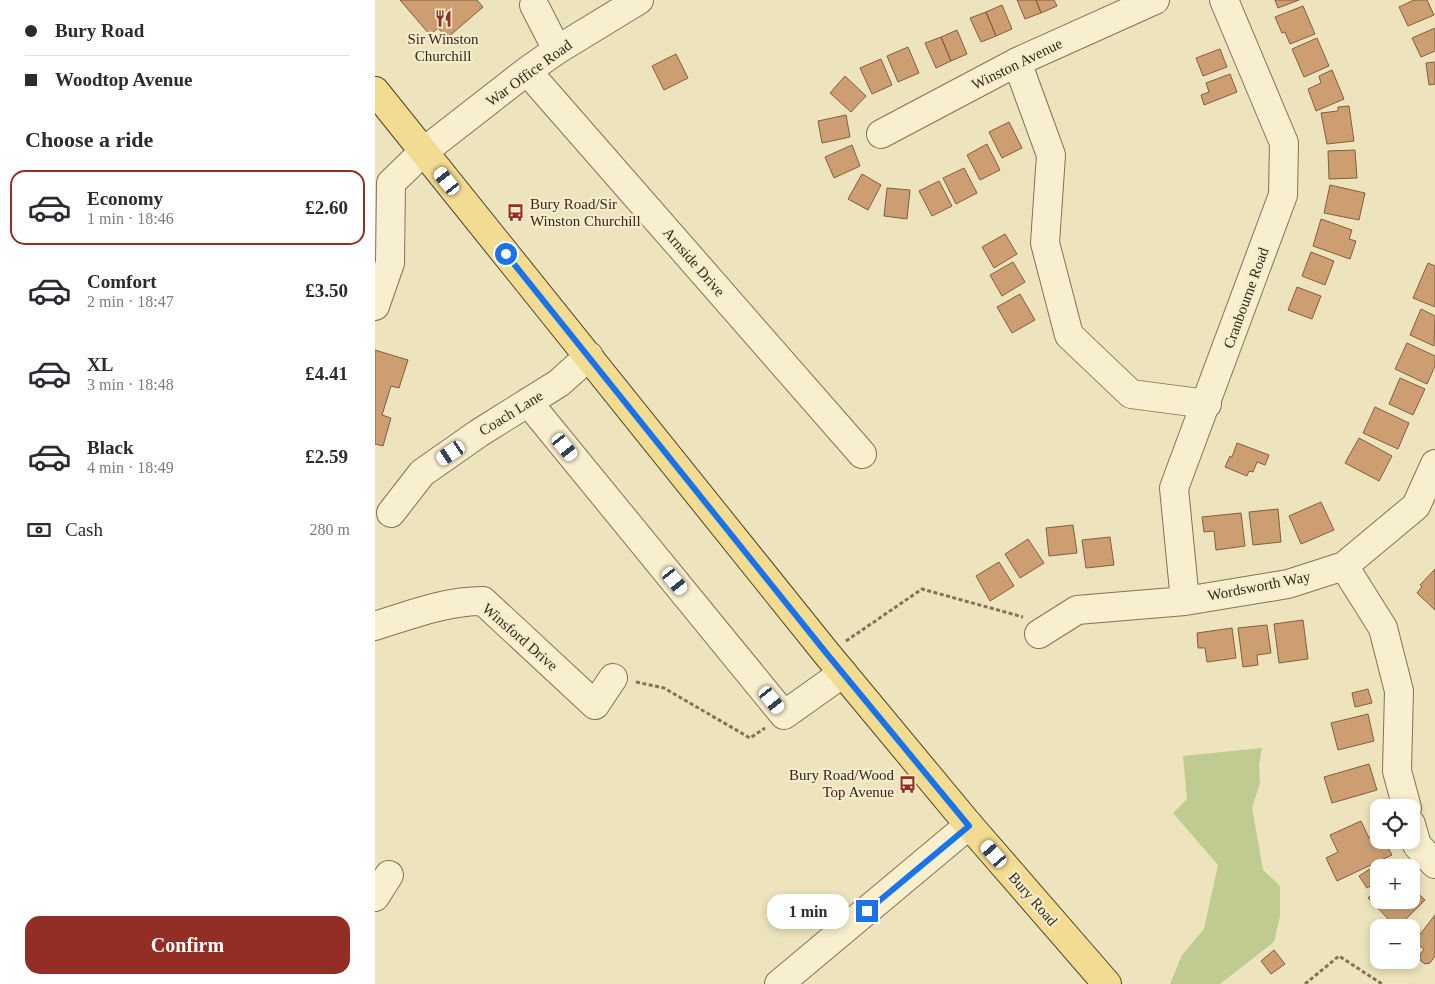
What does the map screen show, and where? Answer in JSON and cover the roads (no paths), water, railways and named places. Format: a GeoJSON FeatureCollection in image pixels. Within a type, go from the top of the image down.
{"type":"FeatureCollection","features":[{"type":"Feature","properties":{"kind":"main road","name":"Bury Road"},"geometry":{"type":"LineString","coordinates":[[375,91],[835,663],[969,826],[1107,984]]}},
{"type":"Feature","properties":{"kind":"street","name":"War Office Road"},"geometry":{"type":"LineString","coordinates":[[375,306],[390,263],[391,183],[423,152],[527,71],[557,50],[639,0]]}},
{"type":"Feature","properties":{"kind":"street","name":"Winston Avenue"},"geometry":{"type":"LineString","coordinates":[[881,134],[1017,62],[1155,0]]}},
{"type":"Feature","properties":{"kind":"street","name":"Cranbourne Road"},"geometry":{"type":"LineString","coordinates":[[1185,600],[1174,488],[1207,404],[1283,196],[1284,143],[1224,0]]}},
{"type":"Feature","properties":{"kind":"street"},"geometry":{"type":"LineString","coordinates":[[534,5],[557,50]]}},
{"type":"Feature","properties":{"kind":"street"},"geometry":{"type":"LineString","coordinates":[[1017,62],[1051,156],[1045,243],[1069,335],[1131,394],[1207,404]]}},
{"type":"Feature","properties":{"kind":"street","name":"Arnside Drive"},"geometry":{"type":"LineString","coordinates":[[527,71],[862,454]]}},
{"type":"Feature","properties":{"kind":"street","name":"Coach Lane"},"geometry":{"type":"LineString","coordinates":[[391,513],[422,473],[479,433],[559,383],[589,356]]}},
{"type":"Feature","properties":{"kind":"street"},"geometry":{"type":"LineString","coordinates":[[529,402],[784,715],[835,663]]}},
{"type":"Feature","properties":{"kind":"street","name":"Wordsworth Way"},"geometry":{"type":"LineString","coordinates":[[1046,630],[1077,610],[1185,600],[1288,584],[1344,566],[1416,506],[1435,464]]}},
{"type":"Feature","properties":{"kind":"street"},"geometry":{"type":"LineString","coordinates":[[1344,566],[1383,628],[1399,691],[1397,771],[1405,799]]}},
{"type":"Feature","properties":{"kind":"street","name":"Winsford Drive"},"geometry":{"type":"LineString","coordinates":[[375,626],[434,607],[465,601],[483,601],[595,704],[613,678]]}},
{"type":"Feature","properties":{"kind":"street"},"geometry":{"type":"LineString","coordinates":[[779,984],[969,826]]}},
{"type":"Feature","properties":{"kind":"street"},"geometry":{"type":"LineString","coordinates":[[1420,848],[1435,864]]}},
{"type":"Feature","properties":{"kind":"place","name":"Sir Winston Churchill"},"geometry":{"type":"Point","coordinates":[443,18]}},
{"type":"Feature","properties":{"kind":"place","name":"Bury Road/Sir Winston Churchill"},"geometry":{"type":"Point","coordinates":[516,213]}},
{"type":"Feature","properties":{"kind":"place","name":"Bury Road/Wood Top Avenue"},"geometry":{"type":"Point","coordinates":[908,784]}}]}
